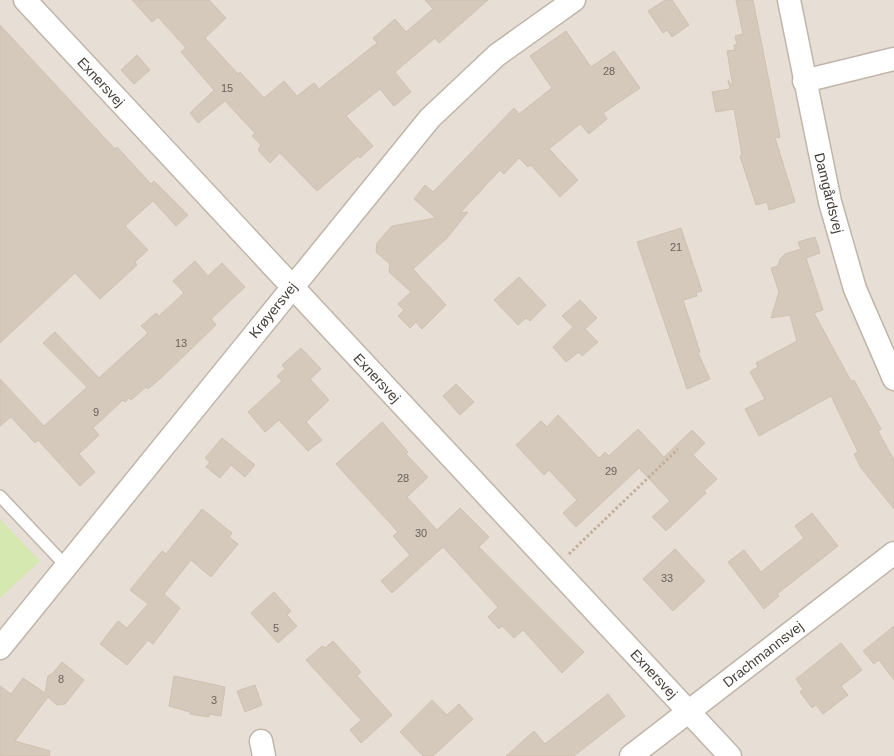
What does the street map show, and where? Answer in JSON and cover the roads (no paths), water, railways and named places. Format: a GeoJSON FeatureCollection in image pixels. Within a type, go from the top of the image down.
{"type":"FeatureCollection","features":[{"type":"Feature","properties":{"kind":"street","name":"Exnersvej"},"geometry":{"type":"LineString","coordinates":[[25,0],[730,756]]}},
{"type":"Feature","properties":{"kind":"street","name":"Krøyersvej"},"geometry":{"type":"LineString","coordinates":[[0,648],[430,118],[497,55],[574,0]]}},
{"type":"Feature","properties":{"kind":"street","name":"Damgårdsvej"},"geometry":{"type":"LineString","coordinates":[[789,0],[804,82],[830,202],[855,289],[894,378]]}},
{"type":"Feature","properties":{"kind":"street"},"geometry":{"type":"LineString","coordinates":[[804,82],[894,59]]}},
{"type":"Feature","properties":{"kind":"street","name":"Drachmannsvej"},"geometry":{"type":"LineString","coordinates":[[631,756],[894,553]]}},
{"type":"Feature","properties":{"kind":"lane"},"geometry":{"type":"LineString","coordinates":[[0,496],[66,566]]}}]}
